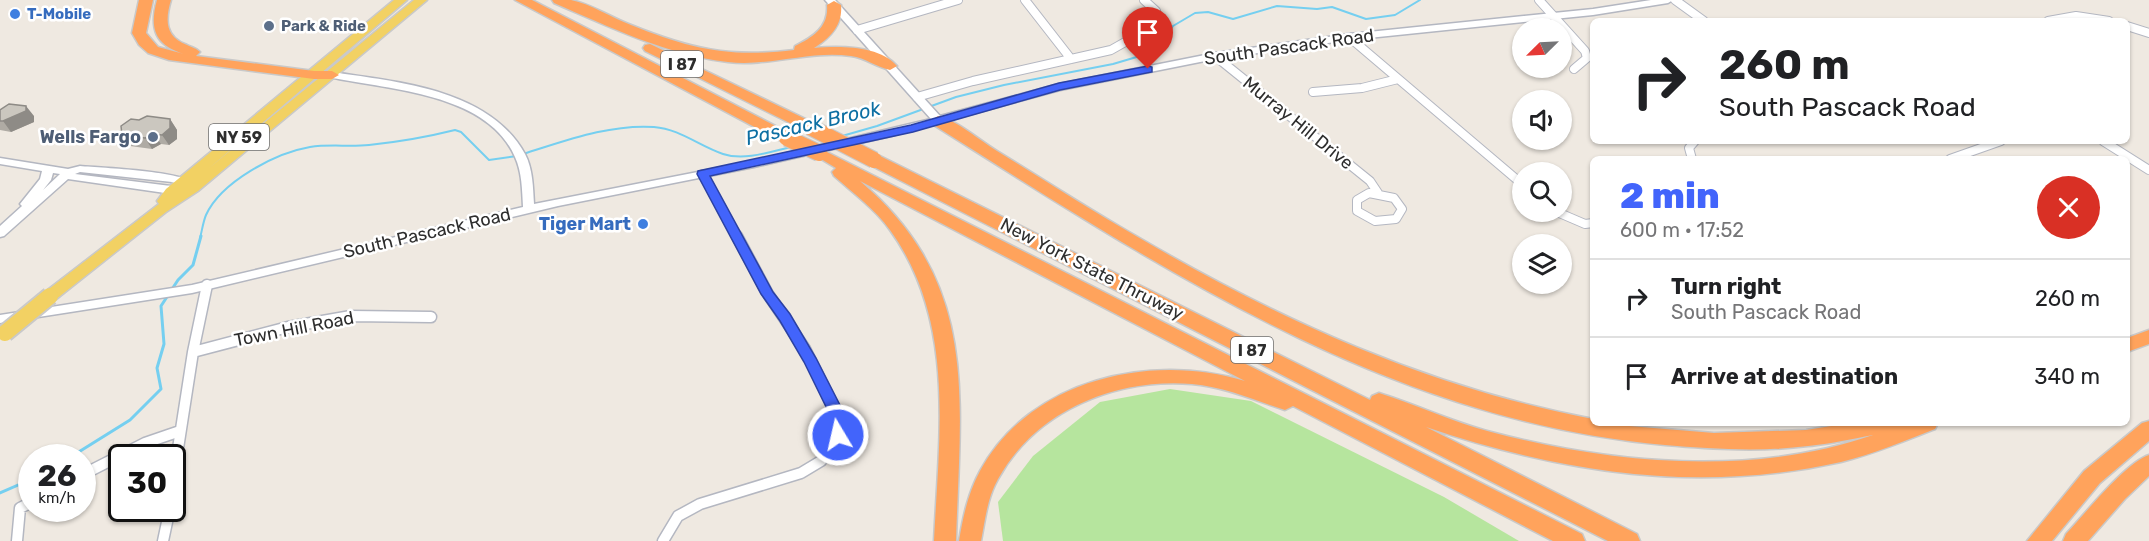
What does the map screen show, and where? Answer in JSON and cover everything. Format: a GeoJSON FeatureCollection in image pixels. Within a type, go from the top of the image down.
{"type":"FeatureCollection","features":[{"type":"Feature","properties":{"kind":"highway"},"geometry":{"type":"LineString","coordinates":[[146,0],[140,33],[147,45],[158,52],[186,60],[322,73]]}},
{"type":"Feature","properties":{"kind":"highway"},"geometry":{"type":"LineString","coordinates":[[164,0],[159,19],[160,30],[166,39],[181,49],[322,73]]}},
{"type":"Feature","properties":{"kind":"highway","name":"I 87"},"geometry":{"type":"LineString","coordinates":[[522,0],[819,153],[851,175]]}},
{"type":"Feature","properties":{"kind":"highway"},"geometry":{"type":"LineString","coordinates":[[557,0],[646,37],[680,48],[725,58],[766,58],[838,50],[868,56],[890,66]]}},
{"type":"Feature","properties":{"kind":"highway","name":"New York State Thruway"},"geometry":{"type":"LineString","coordinates":[[557,0],[1629,541]]}},
{"type":"Feature","properties":{"kind":"highway"},"geometry":{"type":"LineString","coordinates":[[766,58],[797,50],[820,37],[834,21],[832,2]]}},
{"type":"Feature","properties":{"kind":"highway"},"geometry":{"type":"LineString","coordinates":[[933,117],[1147,250],[1228,296],[1372,361],[1498,406],[1601,431],[1659,439],[1808,440],[1884,426]]}},
{"type":"Feature","properties":{"kind":"highway"},"geometry":{"type":"LineString","coordinates":[[851,175],[888,215],[909,243],[929,278],[942,317],[948,347],[950,377],[945,541]]}},
{"type":"Feature","properties":{"kind":"highway","name":"New York State Thruway"},"geometry":{"type":"LineString","coordinates":[[851,175],[1354,426],[1574,541]]}},
{"type":"Feature","properties":{"kind":"highway"},"geometry":{"type":"LineString","coordinates":[[2130,344],[2149,337]]}},
{"type":"Feature","properties":{"kind":"highway"},"geometry":{"type":"LineString","coordinates":[[1255,351],[1418,417],[1459,430],[1533,450],[1628,465],[1714,468],[1791,462],[1859,448],[1920,426]]}},
{"type":"Feature","properties":{"kind":"highway"},"geometry":{"type":"LineString","coordinates":[[970,541],[982,490],[1006,450],[1043,415],[1070,399],[1098,388],[1154,377],[1208,379],[1243,387],[1354,426]]}},
{"type":"Feature","properties":{"kind":"highway"},"geometry":{"type":"LineString","coordinates":[[2038,541],[2092,477],[2149,429]]}},
{"type":"Feature","properties":{"kind":"highway"},"geometry":{"type":"LineString","coordinates":[[2074,541],[2117,493],[2149,463]]}},
{"type":"Feature","properties":{"kind":"main road","name":"NY 59"},"geometry":{"type":"LineString","coordinates":[[2,330],[50,297],[160,209],[322,73],[401,0]]}},
{"type":"Feature","properties":{"kind":"main road","name":"NY 59"},"geometry":{"type":"LineString","coordinates":[[322,73],[421,0]]}},
{"type":"Feature","properties":{"kind":"main road","name":"NY 59"},"geometry":{"type":"LineString","coordinates":[[160,209],[171,192],[189,185]]}},
{"type":"Feature","properties":{"kind":"street"},"geometry":{"type":"LineString","coordinates":[[857,30],[958,0]]}},
{"type":"Feature","properties":{"kind":"street"},"geometry":{"type":"LineString","coordinates":[[1025,0],[1071,59]]}},
{"type":"Feature","properties":{"kind":"street"},"geometry":{"type":"LineString","coordinates":[[919,100],[957,84],[1103,53],[1133,40],[1156,14],[1154,8],[1144,0]]}},
{"type":"Feature","properties":{"kind":"street"},"geometry":{"type":"LineString","coordinates":[[1539,0],[1585,51],[1587,58],[1574,69]]}},
{"type":"Feature","properties":{"kind":"street","name":"South Pascack Road"},"geometry":{"type":"LineString","coordinates":[[2,330],[207,285],[529,209],[703,174],[1059,87],[1215,56],[1349,38],[1554,16],[1668,0]]}},
{"type":"Feature","properties":{"kind":"street"},"geometry":{"type":"LineString","coordinates":[[1676,0],[1700,18]]}},
{"type":"Feature","properties":{"kind":"street"},"geometry":{"type":"LineString","coordinates":[[832,2],[933,117]]}},
{"type":"Feature","properties":{"kind":"street"},"geometry":{"type":"LineString","coordinates":[[2065,18],[2076,16],[2089,18]]}},
{"type":"Feature","properties":{"kind":"street"},"geometry":{"type":"LineString","coordinates":[[2130,27],[2149,33]]}},
{"type":"Feature","properties":{"kind":"street"},"geometry":{"type":"LineString","coordinates":[[1349,38],[1512,176]]}},
{"type":"Feature","properties":{"kind":"street","name":"Murray Hill Drive"},"geometry":{"type":"LineString","coordinates":[[1215,56],[1370,181],[1378,193],[1394,198],[1400,203],[1401,215],[1396,219],[1380,222],[1363,216],[1357,211],[1357,200],[1369,193],[1378,193]]}},
{"type":"Feature","properties":{"kind":"street"},"geometry":{"type":"LineString","coordinates":[[322,73],[399,86],[464,105],[498,126],[519,154],[527,181],[529,209]]}},
{"type":"Feature","properties":{"kind":"street"},"geometry":{"type":"LineString","coordinates":[[1313,92],[1362,88],[1398,79]]}},
{"type":"Feature","properties":{"kind":"street"},"geometry":{"type":"LineString","coordinates":[[1958,156],[1992,144]]}},
{"type":"Feature","properties":{"kind":"street"},"geometry":{"type":"LineString","coordinates":[[2108,144],[2127,156]]}},
{"type":"Feature","properties":{"kind":"street"},"geometry":{"type":"LineString","coordinates":[[2130,158],[2149,170]]}},
{"type":"Feature","properties":{"kind":"street"},"geometry":{"type":"LineString","coordinates":[[0,161],[68,172],[80,169],[189,185]]}},
{"type":"Feature","properties":{"kind":"street"},"geometry":{"type":"LineString","coordinates":[[0,233],[22,211],[45,180],[49,168]]}},
{"type":"Feature","properties":{"kind":"street"},"geometry":{"type":"LineString","coordinates":[[68,172],[74,177],[171,192]]}},
{"type":"Feature","properties":{"kind":"street"},"geometry":{"type":"LineString","coordinates":[[22,211],[57,186],[68,172]]}},
{"type":"Feature","properties":{"kind":"street"},"geometry":{"type":"LineString","coordinates":[[663,541],[678,516],[700,504],[801,473],[821,461],[838,435],[837,413],[805,349],[768,294],[703,174]]}},
{"type":"Feature","properties":{"kind":"street"},"geometry":{"type":"LineString","coordinates":[[1572,218],[1590,224]]}},
{"type":"Feature","properties":{"kind":"street"},"geometry":{"type":"LineString","coordinates":[[178,444],[193,352],[207,285]]}},
{"type":"Feature","properties":{"kind":"street","name":"Town Hill Road"},"geometry":{"type":"LineString","coordinates":[[193,352],[288,327],[351,316],[431,317]]}},
{"type":"Feature","properties":{"kind":"street"},"geometry":{"type":"LineString","coordinates":[[96,468],[145,443],[180,431]]}},
{"type":"Feature","properties":{"kind":"street"},"geometry":{"type":"LineString","coordinates":[[17,541],[19,522]]}},
{"type":"Feature","properties":{"kind":"street"},"geometry":{"type":"LineString","coordinates":[[163,541],[167,522]]}},
{"type":"Feature","properties":{"kind":"green space"},"geometry":{"type":"Polygon","coordinates":[[[1170,389],[1251,401],[1444,497],[1519,541],[1003,541],[998,502],[1033,456],[1100,402],[1170,389]]]}},
{"type":"Feature","properties":{"kind":"building"},"geometry":{"type":"Polygon","coordinates":[[[9,104],[26,106],[26,111],[0,121],[0,110],[9,104]]]}},
{"type":"Feature","properties":{"kind":"building"},"geometry":{"type":"Polygon","coordinates":[[[147,116],[170,119],[170,128],[162,135],[154,134],[145,138],[122,135],[121,126],[131,119],[139,120],[147,116]]]}},
{"type":"Feature","properties":{"kind":"waterway","name":"Pascack Brook"},"geometry":{"type":"LineString","coordinates":[[842,136],[877,126],[956,97],[1004,85],[1113,64],[1140,56],[1158,44],[1173,26],[1195,13],[1208,12],[1233,19],[1277,6],[1317,9],[1332,7],[1366,19],[1395,15],[1420,0]]}},
{"type":"Feature","properties":{"kind":"waterway","name":"Pascack Brook"},"geometry":{"type":"LineString","coordinates":[[523,154],[587,134],[637,127],[663,128],[681,134],[714,151],[731,156],[757,155],[791,147]]}},
{"type":"Feature","properties":{"kind":"waterway","name":"Pascack Brook"},"geometry":{"type":"LineString","coordinates":[[200,238],[206,215],[224,191],[266,162],[296,150],[317,146],[380,144],[455,130],[461,132],[489,160],[517,156]]}},
{"type":"Feature","properties":{"kind":"waterway","name":"Pascack Brook"},"geometry":{"type":"LineString","coordinates":[[91,444],[130,420],[161,389],[157,368],[164,344],[161,306],[178,280],[193,265],[201,236]]}},
{"type":"Feature","properties":{"kind":"waterway","name":"Pascack Brook"},"geometry":{"type":"LineString","coordinates":[[0,493],[18,485]]}},
{"type":"Feature","properties":{"kind":"place","name":"T-Mobile"},"geometry":{"type":"Point","coordinates":[15,14]}},
{"type":"Feature","properties":{"kind":"place","name":"Park & Ride"},"geometry":{"type":"Point","coordinates":[269,26]}},
{"type":"Feature","properties":{"kind":"place","name":"Wells Fargo"},"geometry":{"type":"Point","coordinates":[153,137]}},
{"type":"Feature","properties":{"kind":"place","name":"Tiger Mart"},"geometry":{"type":"Point","coordinates":[643,224]}},
{"type":"Feature","properties":{"kind":"route"},"geometry":{"type":"LineString","coordinates":[[838,435],[837,413],[805,349],[768,294],[703,174],[913,128],[1020,96],[1148,69]]}}]}
